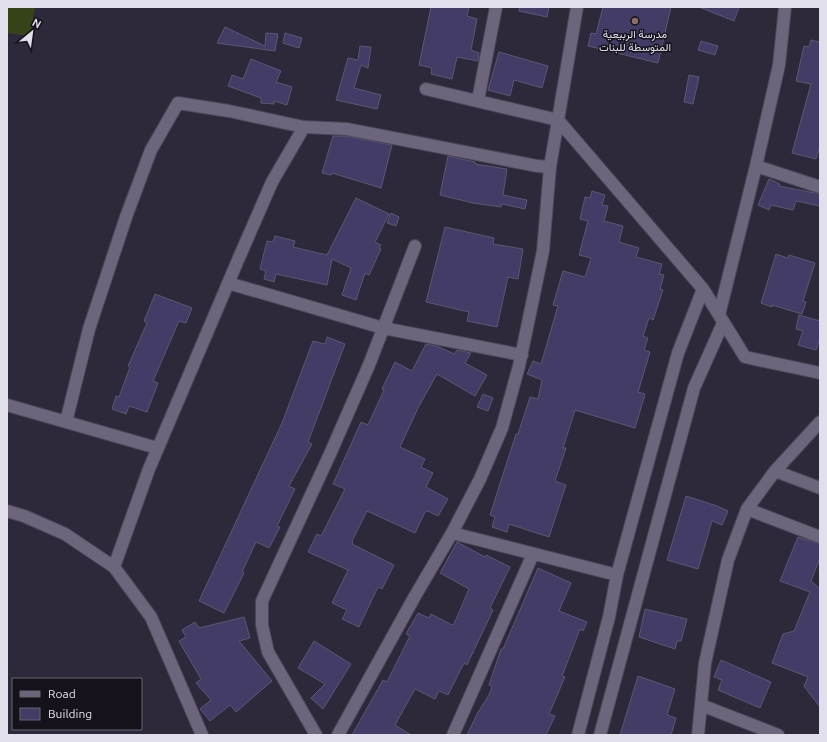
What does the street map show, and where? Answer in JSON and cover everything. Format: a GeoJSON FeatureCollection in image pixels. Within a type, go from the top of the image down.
{"type":"FeatureCollection","features":[{"type":"Feature","properties":{"kind":"street"},"geometry":{"type":"LineString","coordinates":[[478,100],[496,7]]}},
{"type":"Feature","properties":{"kind":"street"},"geometry":{"type":"LineString","coordinates":[[338,735],[415,596],[452,534],[480,479],[502,428],[522,355],[543,251],[550,167],[577,7]]}},
{"type":"Feature","properties":{"kind":"street"},"geometry":{"type":"LineString","coordinates":[[600,735],[694,388],[721,319],[779,65],[785,7]]}},
{"type":"Feature","properties":{"kind":"street"},"geometry":{"type":"LineString","coordinates":[[426,89],[558,120],[703,289],[745,357],[820,373]]}},
{"type":"Feature","properties":{"kind":"street"},"geometry":{"type":"LineString","coordinates":[[66,422],[89,329],[126,216],[151,150],[178,103],[229,111],[304,127],[347,129],[537,166],[550,167]]}},
{"type":"Feature","properties":{"kind":"street"},"geometry":{"type":"LineString","coordinates":[[114,567],[158,448],[228,283],[272,182],[304,127]]}},
{"type":"Feature","properties":{"kind":"street"},"geometry":{"type":"LineString","coordinates":[[756,166],[820,187]]}},
{"type":"Feature","properties":{"kind":"street"},"geometry":{"type":"LineString","coordinates":[[316,735],[268,652],[262,624],[262,601],[330,454],[383,328],[415,246]]}},
{"type":"Feature","properties":{"kind":"street"},"geometry":{"type":"LineString","coordinates":[[228,283],[383,328],[522,355]]}},
{"type":"Feature","properties":{"kind":"street"},"geometry":{"type":"LineString","coordinates":[[578,735],[609,618],[617,575],[678,353],[703,289]]}},
{"type":"Feature","properties":{"kind":"street"},"geometry":{"type":"LineString","coordinates":[[7,405],[158,448]]}},
{"type":"Feature","properties":{"kind":"street"},"geometry":{"type":"LineString","coordinates":[[698,735],[705,663],[728,560],[747,509],[775,471],[820,422]]}},
{"type":"Feature","properties":{"kind":"street"},"geometry":{"type":"LineString","coordinates":[[775,471],[820,488]]}},
{"type":"Feature","properties":{"kind":"street"},"geometry":{"type":"LineString","coordinates":[[747,509],[820,536]]}},
{"type":"Feature","properties":{"kind":"street"},"geometry":{"type":"LineString","coordinates":[[7,511],[24,516],[65,534],[114,567],[151,617],[202,735]]}},
{"type":"Feature","properties":{"kind":"street"},"geometry":{"type":"LineString","coordinates":[[452,534],[617,575]]}},
{"type":"Feature","properties":{"kind":"street"},"geometry":{"type":"LineString","coordinates":[[453,735],[533,554]]}},
{"type":"Feature","properties":{"kind":"street"},"geometry":{"type":"LineString","coordinates":[[701,705],[778,735]]}},
{"type":"Feature","properties":{"kind":"green space"},"geometry":{"type":"Polygon","coordinates":[[[7,7],[35,7],[30,36],[7,33],[7,7]]]}},
{"type":"Feature","properties":{"kind":"building"},"geometry":{"type":"Polygon","coordinates":[[[431,7],[469,7],[467,16],[477,19],[471,50],[479,53],[478,61],[457,57],[452,79],[431,74],[432,68],[419,65],[431,7]]]}},
{"type":"Feature","properties":{"kind":"building"},"geometry":{"type":"Polygon","coordinates":[[[520,7],[549,7],[547,17],[519,11],[520,7]]]}},
{"type":"Feature","properties":{"kind":"building"},"geometry":{"type":"Polygon","coordinates":[[[603,7],[671,7],[658,63],[588,46],[591,33],[596,34],[603,7]]]}},
{"type":"Feature","properties":{"kind":"building"},"geometry":{"type":"Polygon","coordinates":[[[699,7],[739,7],[734,21],[699,7]]]}},
{"type":"Feature","properties":{"kind":"building"},"geometry":{"type":"Polygon","coordinates":[[[225,27],[265,46],[266,33],[278,34],[275,51],[217,43],[225,27]]]}},
{"type":"Feature","properties":{"kind":"building"},"geometry":{"type":"Polygon","coordinates":[[[285,33],[302,38],[299,48],[283,43],[285,33]]]}},
{"type":"Feature","properties":{"kind":"building"},"geometry":{"type":"Polygon","coordinates":[[[811,40],[820,42],[820,145],[816,159],[792,153],[811,84],[796,81],[804,46],[809,47],[811,40]]]}},
{"type":"Feature","properties":{"kind":"building"},"geometry":{"type":"Polygon","coordinates":[[[701,41],[718,46],[715,55],[698,50],[701,41]]]}},
{"type":"Feature","properties":{"kind":"building"},"geometry":{"type":"Polygon","coordinates":[[[360,46],[371,47],[368,68],[361,65],[354,88],[381,95],[377,109],[336,100],[348,58],[358,60],[360,46]]]}},
{"type":"Feature","properties":{"kind":"building"},"geometry":{"type":"Polygon","coordinates":[[[499,52],[548,66],[542,88],[514,80],[510,96],[488,90],[499,52]]]}},
{"type":"Feature","properties":{"kind":"building"},"geometry":{"type":"Polygon","coordinates":[[[251,59],[281,71],[276,82],[292,87],[287,105],[274,101],[274,104],[261,103],[261,98],[228,86],[232,75],[243,79],[251,59]]]}},
{"type":"Feature","properties":{"kind":"building"},"geometry":{"type":"Polygon","coordinates":[[[689,75],[699,77],[693,104],[684,102],[689,75]]]}},
{"type":"Feature","properties":{"kind":"building"},"geometry":{"type":"Polygon","coordinates":[[[333,136],[346,136],[392,145],[381,188],[332,173],[331,175],[322,173],[333,136]]]}},
{"type":"Feature","properties":{"kind":"building"},"geometry":{"type":"Polygon","coordinates":[[[448,156],[475,162],[475,164],[507,169],[503,195],[527,200],[525,209],[502,204],[501,207],[473,203],[440,195],[448,156]]]}},
{"type":"Feature","properties":{"kind":"building"},"geometry":{"type":"Polygon","coordinates":[[[769,179],[780,184],[779,186],[820,194],[820,206],[796,201],[793,210],[771,205],[769,210],[758,205],[769,179]]]}},
{"type":"Feature","properties":{"kind":"building"},"geometry":{"type":"Polygon","coordinates":[[[592,191],[605,195],[602,205],[608,206],[604,221],[623,226],[619,242],[639,248],[636,257],[662,264],[659,274],[664,275],[660,289],[663,290],[653,320],[649,318],[643,336],[648,338],[644,350],[650,352],[638,392],[645,394],[635,428],[575,410],[563,448],[566,448],[555,481],[566,485],[549,537],[509,524],[507,532],[492,527],[495,517],[490,515],[516,434],[518,434],[530,397],[538,399],[542,380],[527,374],[533,361],[541,364],[558,306],[553,305],[563,271],[585,277],[591,258],[579,255],[588,221],[580,219],[585,197],[590,198],[592,191]]]}},
{"type":"Feature","properties":{"kind":"building"},"geometry":{"type":"Polygon","coordinates":[[[356,198],[389,214],[375,242],[381,245],[379,248],[381,249],[369,275],[365,273],[356,300],[342,295],[351,268],[332,259],[327,285],[276,274],[274,282],[264,279],[266,271],[260,269],[267,241],[273,242],[275,236],[295,241],[293,247],[327,255],[356,198]]]}},
{"type":"Feature","properties":{"kind":"building"},"geometry":{"type":"Polygon","coordinates":[[[391,213],[399,217],[396,226],[387,223],[391,213]]]}},
{"type":"Feature","properties":{"kind":"building"},"geometry":{"type":"Polygon","coordinates":[[[445,227],[494,238],[493,244],[523,249],[518,279],[508,277],[497,327],[467,321],[469,312],[426,302],[445,227]]]}},
{"type":"Feature","properties":{"kind":"building"},"geometry":{"type":"Polygon","coordinates":[[[776,254],[788,258],[789,255],[815,263],[803,301],[806,302],[802,314],[761,303],[776,254]]]}},
{"type":"Feature","properties":{"kind":"building"},"geometry":{"type":"Polygon","coordinates":[[[155,294],[192,308],[186,323],[179,321],[153,381],[158,383],[147,412],[129,406],[126,414],[112,409],[116,396],[119,397],[130,367],[128,366],[147,323],[144,321],[155,294]]]}},
{"type":"Feature","properties":{"kind":"building"},"geometry":{"type":"Polygon","coordinates":[[[799,315],[820,321],[820,338],[816,350],[798,345],[803,331],[796,329],[799,315]]]}},
{"type":"Feature","properties":{"kind":"building"},"geometry":{"type":"Polygon","coordinates":[[[327,337],[345,344],[308,442],[312,444],[289,486],[295,489],[277,526],[280,527],[269,548],[256,542],[242,572],[244,573],[224,613],[199,601],[282,423],[313,341],[325,344],[327,337]]]}},
{"type":"Feature","properties":{"kind":"building"},"geometry":{"type":"Polygon","coordinates":[[[426,344],[439,347],[454,354],[457,350],[471,353],[465,363],[487,375],[475,396],[437,374],[419,406],[400,447],[425,459],[421,467],[433,473],[426,487],[448,499],[438,516],[428,511],[425,512],[415,533],[367,511],[352,541],[352,544],[394,565],[382,589],[378,587],[359,627],[342,619],[347,610],[332,603],[348,570],[308,552],[317,534],[321,536],[345,489],[333,484],[361,422],[368,425],[384,390],[382,389],[395,362],[412,371],[426,344]]]}},
{"type":"Feature","properties":{"kind":"building"},"geometry":{"type":"Polygon","coordinates":[[[483,394],[493,398],[488,411],[477,407],[483,394]]]}},
{"type":"Feature","properties":{"kind":"building"},"geometry":{"type":"Polygon","coordinates":[[[686,496],[728,511],[722,525],[712,521],[698,569],[667,560],[686,496]]]}},
{"type":"Feature","properties":{"kind":"building"},"geometry":{"type":"Polygon","coordinates":[[[798,537],[820,544],[820,558],[811,581],[820,589],[820,707],[804,686],[808,677],[772,663],[783,634],[794,631],[810,592],[780,581],[798,537]]]}},
{"type":"Feature","properties":{"kind":"building"},"geometry":{"type":"Polygon","coordinates":[[[457,542],[485,557],[486,555],[510,567],[490,608],[493,610],[467,665],[464,663],[448,695],[439,691],[435,699],[415,689],[395,725],[411,735],[352,735],[383,680],[387,682],[410,636],[406,634],[418,613],[429,618],[431,614],[452,625],[454,624],[469,589],[440,573],[457,542]]]}},
{"type":"Feature","properties":{"kind":"building"},"geometry":{"type":"Polygon","coordinates":[[[538,568],[571,583],[559,611],[587,622],[583,631],[580,629],[562,676],[565,677],[549,714],[555,716],[546,735],[467,735],[477,714],[489,695],[492,687],[489,685],[501,649],[503,649],[538,568]]]}},
{"type":"Feature","properties":{"kind":"building"},"geometry":{"type":"Polygon","coordinates":[[[645,609],[687,619],[681,641],[677,641],[675,649],[639,637],[645,609]]]}},
{"type":"Feature","properties":{"kind":"building"},"geometry":{"type":"Polygon","coordinates":[[[244,617],[250,638],[239,641],[272,681],[236,712],[230,705],[210,721],[200,709],[211,700],[196,683],[201,679],[179,641],[186,637],[182,630],[195,622],[199,628],[244,617]]]}},
{"type":"Feature","properties":{"kind":"building"},"geometry":{"type":"Polygon","coordinates":[[[314,641],[351,664],[323,709],[311,698],[325,684],[298,668],[314,641]]]}},
{"type":"Feature","properties":{"kind":"building"},"geometry":{"type":"Polygon","coordinates":[[[721,660],[771,682],[760,708],[718,690],[722,680],[714,677],[721,660]]]}},
{"type":"Feature","properties":{"kind":"building"},"geometry":{"type":"Polygon","coordinates":[[[638,676],[675,689],[667,715],[676,718],[671,735],[620,735],[638,676]]]}},
{"type":"Feature","properties":{"kind":"place","name":"مدرسة الربيعية المتوسطة للبنات"},"geometry":{"type":"Point","coordinates":[635,21]}}]}
